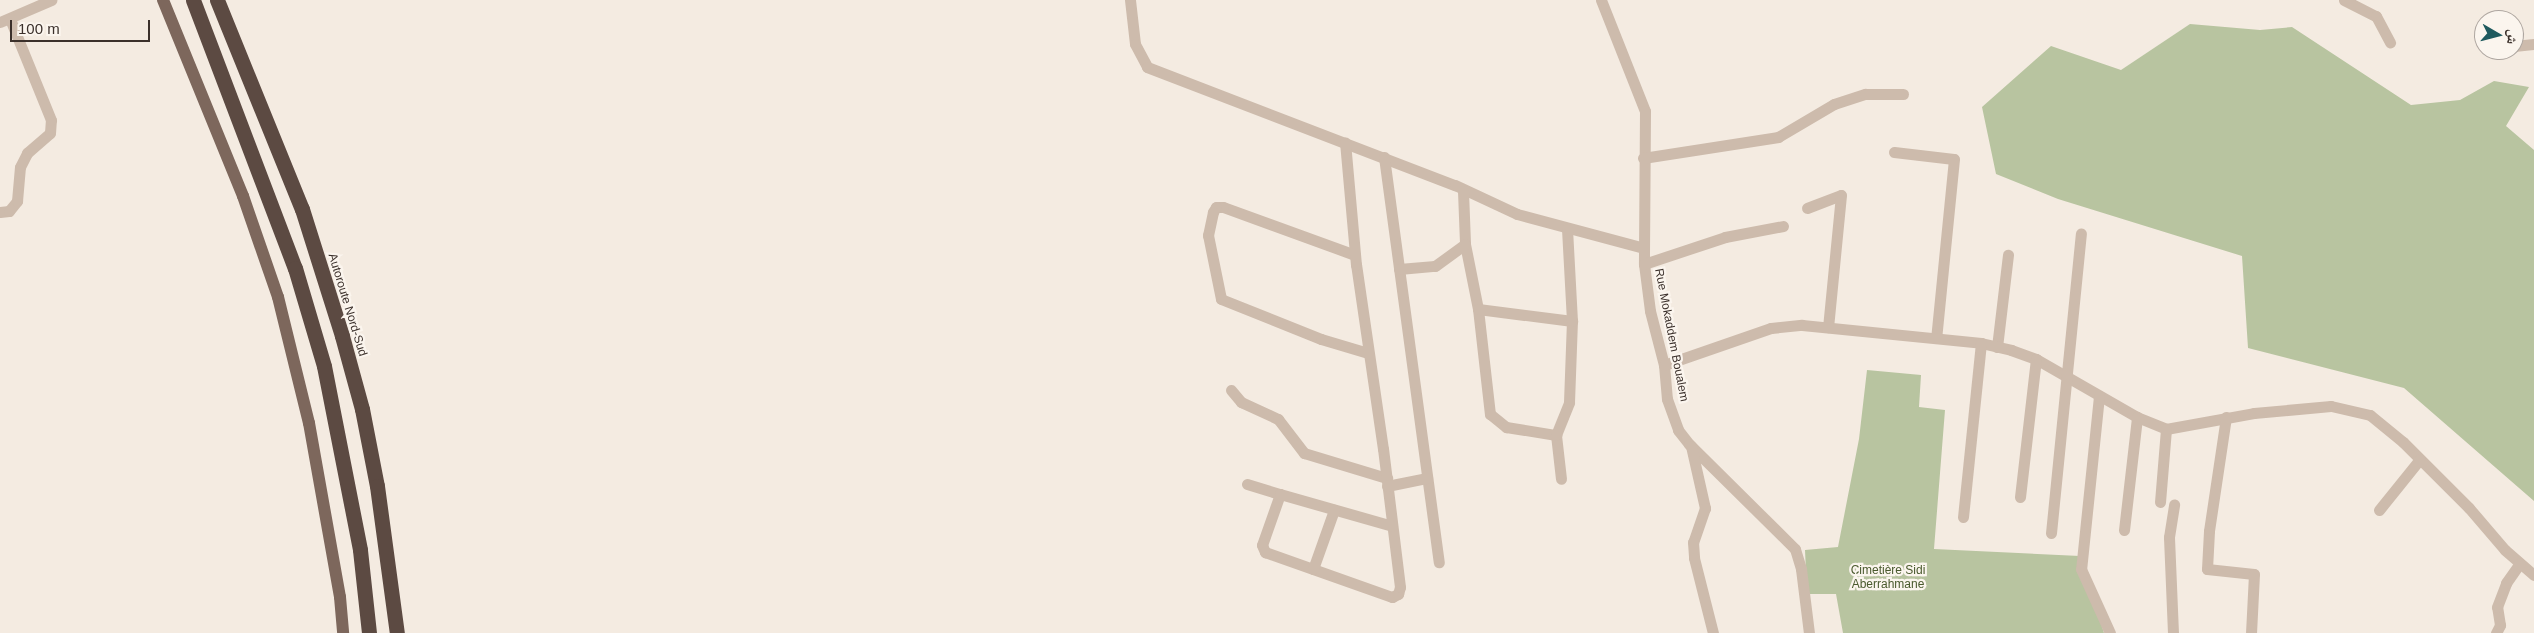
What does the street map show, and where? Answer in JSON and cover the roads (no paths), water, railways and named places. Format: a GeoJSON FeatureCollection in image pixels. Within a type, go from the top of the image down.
{"type":"FeatureCollection","features":[{"type":"Feature","properties":{"kind":"highway"},"geometry":{"type":"LineString","coordinates":[[193,0],[295,268],[335,416],[360,550],[369,633]]}},
{"type":"Feature","properties":{"kind":"highway","name":"Autoroute Nord-Sud"},"geometry":{"type":"LineString","coordinates":[[217,0],[302,209],[342,336],[362,409],[377,486],[396,633]]}},
{"type":"Feature","properties":{"kind":"highway"},"geometry":{"type":"LineString","coordinates":[[359,633],[360,550]]}},
{"type":"Feature","properties":{"kind":"main road"},"geometry":{"type":"LineString","coordinates":[[163,0],[243,196],[278,297],[308,423],[340,597],[343,633]]}},
{"type":"Feature","properties":{"kind":"street"},"geometry":{"type":"LineString","coordinates":[[0,212],[9,211],[17,201],[20,167],[27,153],[50,134],[51,120],[5,20],[51,0]]}},
{"type":"Feature","properties":{"kind":"street"},"geometry":{"type":"LineString","coordinates":[[1130,0],[1135,44],[1147,67],[1345,142],[1517,214],[1567,229],[1644,248]]}},
{"type":"Feature","properties":{"kind":"street","name":"Rue Mokaddem Boualem"},"geometry":{"type":"LineString","coordinates":[[1601,0],[1641,95],[1644,111],[1644,264],[1650,310],[1664,365],[1670,407],[1678,430],[1691,446],[1795,549],[1801,569],[1809,633]]}},
{"type":"Feature","properties":{"kind":"street"},"geometry":{"type":"LineString","coordinates":[[2344,0],[2376,16],[2390,42]]}},
{"type":"Feature","properties":{"kind":"street"},"geometry":{"type":"LineString","coordinates":[[1643,158],[1778,137],[1834,104],[1865,94],[1903,94]]}},
{"type":"Feature","properties":{"kind":"street"},"geometry":{"type":"LineString","coordinates":[[1280,494],[1262,549],[1281,559],[1392,597],[1398,594],[1400,587],[1387,482],[1355,254],[1345,142]]}},
{"type":"Feature","properties":{"kind":"street"},"geometry":{"type":"LineString","coordinates":[[1894,152],[1954,159],[1936,338]]}},
{"type":"Feature","properties":{"kind":"street"},"geometry":{"type":"LineString","coordinates":[[1384,158],[1439,562]]}},
{"type":"Feature","properties":{"kind":"street"},"geometry":{"type":"LineString","coordinates":[[1463,191],[1465,244],[1478,309],[1490,414],[1506,427],[1556,435]]}},
{"type":"Feature","properties":{"kind":"street"},"geometry":{"type":"LineString","coordinates":[[1807,208],[1841,195],[1828,328]]}},
{"type":"Feature","properties":{"kind":"street"},"geometry":{"type":"LineString","coordinates":[[1355,254],[1223,207],[1216,207],[1213,212],[1208,235],[1221,299],[1321,338],[1368,353]]}},
{"type":"Feature","properties":{"kind":"street"},"geometry":{"type":"LineString","coordinates":[[1644,264],[1725,237],[1783,226]]}},
{"type":"Feature","properties":{"kind":"street"},"geometry":{"type":"LineString","coordinates":[[1561,479],[1556,435],[1569,402],[1572,321],[1567,229]]}},
{"type":"Feature","properties":{"kind":"street"},"geometry":{"type":"LineString","coordinates":[[2052,533],[2081,233]]}},
{"type":"Feature","properties":{"kind":"street"},"geometry":{"type":"LineString","coordinates":[[1399,269],[1436,266],[1465,244]]}},
{"type":"Feature","properties":{"kind":"street"},"geometry":{"type":"LineString","coordinates":[[1998,346],[2008,255]]}},
{"type":"Feature","properties":{"kind":"street"},"geometry":{"type":"LineString","coordinates":[[1478,309],[1572,321]]}},
{"type":"Feature","properties":{"kind":"street"},"geometry":{"type":"LineString","coordinates":[[1664,365],[1771,328],[1802,325],[1998,346],[2036,359],[2098,396],[2137,417],[2166,429],[2226,417],[2331,406],[2370,415],[2420,459],[2520,563],[2534,575]]}},
{"type":"Feature","properties":{"kind":"street"},"geometry":{"type":"LineString","coordinates":[[1964,517],[1981,343]]}},
{"type":"Feature","properties":{"kind":"street"},"geometry":{"type":"LineString","coordinates":[[2020,498],[2036,359]]}},
{"type":"Feature","properties":{"kind":"street"},"geometry":{"type":"LineString","coordinates":[[1230,390],[1241,402],[1278,419],[1304,453],[1387,482],[1427,478]]}},
{"type":"Feature","properties":{"kind":"street"},"geometry":{"type":"LineString","coordinates":[[2098,396],[2081,569],[2110,633]]}},
{"type":"Feature","properties":{"kind":"street"},"geometry":{"type":"LineString","coordinates":[[2124,530],[2137,417]]}},
{"type":"Feature","properties":{"kind":"street"},"geometry":{"type":"LineString","coordinates":[[2226,417],[2208,532],[2207,569],[2254,574],[2251,633]]}},
{"type":"Feature","properties":{"kind":"street"},"geometry":{"type":"LineString","coordinates":[[2160,502],[2166,429]]}},
{"type":"Feature","properties":{"kind":"street"},"geometry":{"type":"LineString","coordinates":[[1691,446],[1705,508],[1694,542],[1694,558],[1713,633]]}},
{"type":"Feature","properties":{"kind":"street"},"geometry":{"type":"LineString","coordinates":[[2379,510],[2420,459]]}},
{"type":"Feature","properties":{"kind":"street"},"geometry":{"type":"LineString","coordinates":[[1247,484],[1392,526]]}},
{"type":"Feature","properties":{"kind":"street"},"geometry":{"type":"LineString","coordinates":[[2172,633],[2168,537],[2174,504]]}},
{"type":"Feature","properties":{"kind":"street"},"geometry":{"type":"LineString","coordinates":[[1313,569],[1334,510]]}},
{"type":"Feature","properties":{"kind":"street"},"geometry":{"type":"LineString","coordinates":[[2496,633],[2500,624],[2497,607],[2506,583],[2520,563]]}},
{"type":"Feature","properties":{"kind":"park label","name":"Cimetière Sidi Aberrahmane"},"geometry":{"type":"Point","coordinates":[1888,578]}}]}
